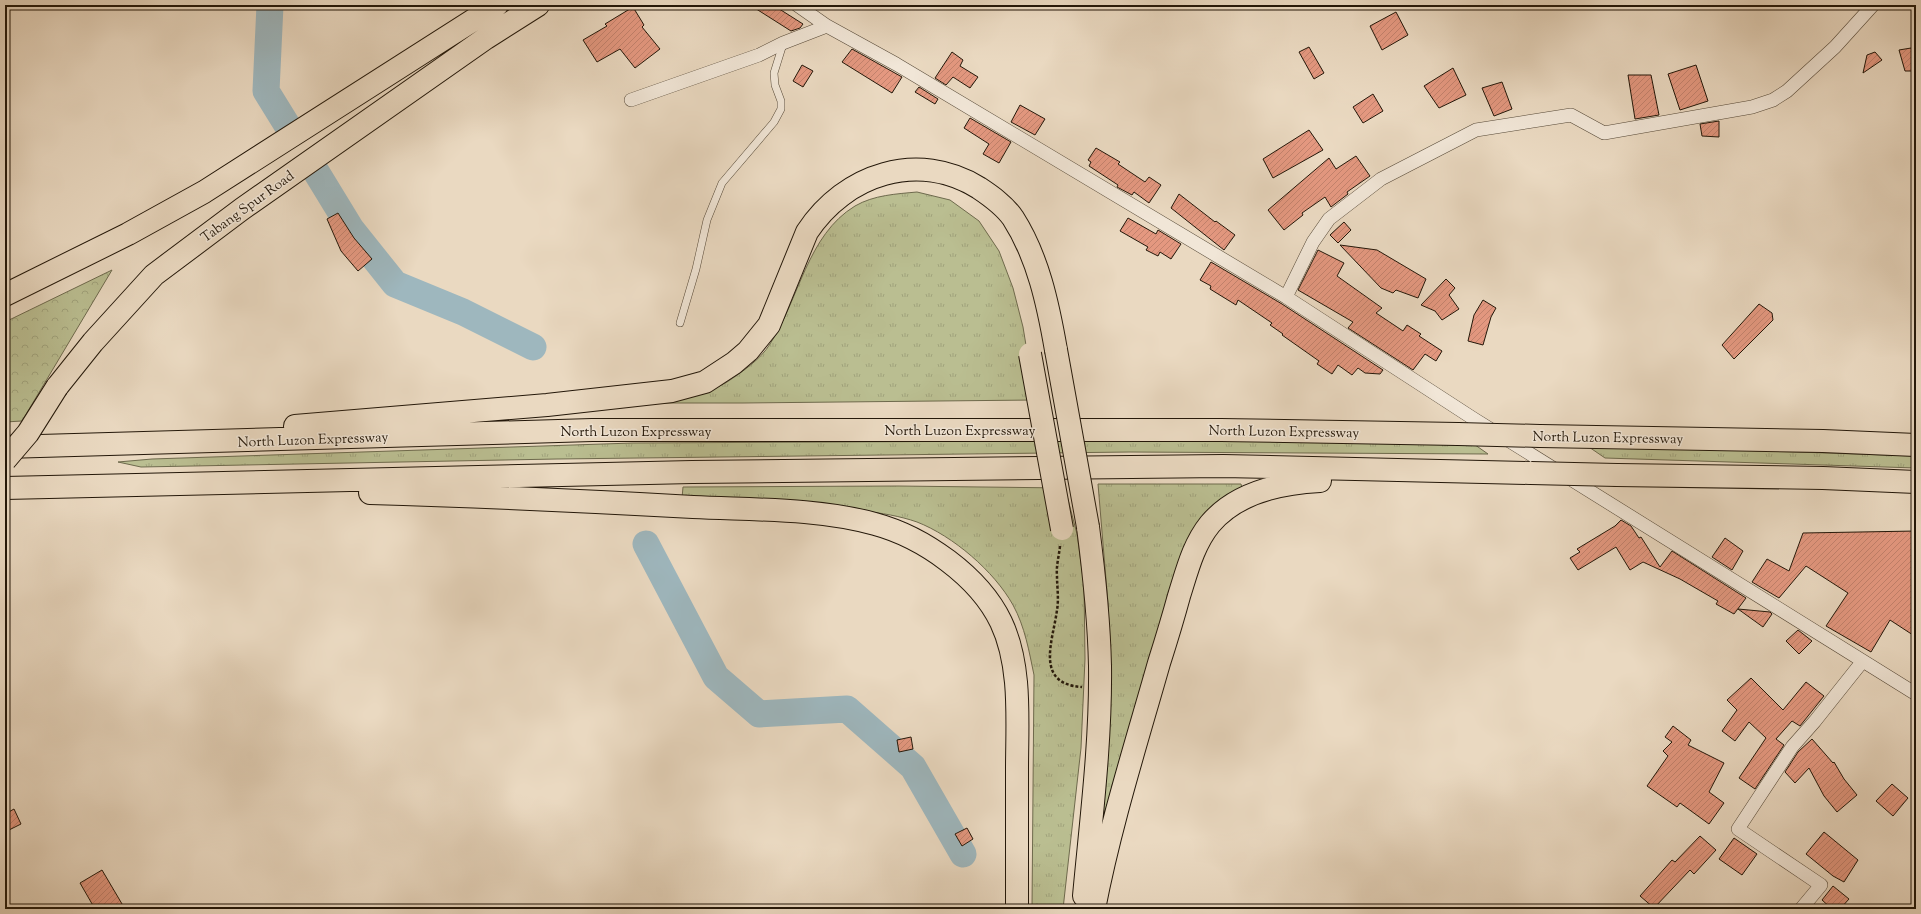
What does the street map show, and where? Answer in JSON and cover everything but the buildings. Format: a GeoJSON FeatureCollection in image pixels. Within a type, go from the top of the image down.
{"type":"FeatureCollection","features":[{"type":"Feature","properties":{"kind":"highway"},"geometry":{"type":"LineString","coordinates":[[5,295],[128,234],[204,192],[497,5]]}},
{"type":"Feature","properties":{"kind":"highway","name":"Tabang Spur Road"},"geometry":{"type":"LineString","coordinates":[[5,460],[28,433],[57,387],[93,342],[154,275],[242,209],[486,38],[538,5]]}},
{"type":"Feature","properties":{"kind":"highway"},"geometry":{"type":"LineString","coordinates":[[87,445],[400,416],[547,405],[672,391],[705,382],[722,373],[748,351],[762,336],[778,308],[807,232],[816,218],[827,206],[855,185],[886,173],[903,170],[922,170],[946,173],[966,180],[1001,204],[1012,217],[1030,251],[1038,271],[1050,318],[1088,527],[1099,626],[1100,667],[1098,724],[1083,909]]}},
{"type":"Feature","properties":{"kind":"highway"},"geometry":{"type":"LineString","coordinates":[[1030,354],[1062,529]]}},
{"type":"Feature","properties":{"kind":"highway","name":"North Luzon Expressway"},"geometry":{"type":"LineString","coordinates":[[5,447],[592,430],[1221,430],[1823,441],[1916,445]]}},
{"type":"Feature","properties":{"kind":"highway"},"geometry":{"type":"LineString","coordinates":[[5,488],[692,472],[1222,466],[1823,478],[1916,482]]}},
{"type":"Feature","properties":{"kind":"highway"},"geometry":{"type":"LineString","coordinates":[[1094,909],[1102,867],[1166,641],[1191,559],[1196,546],[1210,525],[1229,508],[1249,495],[1287,484],[1470,472]]}},
{"type":"Feature","properties":{"kind":"highway"},"geometry":{"type":"LineString","coordinates":[[98,486],[395,494],[803,512],[875,524],[905,535],[940,556],[968,578],[994,610],[1002,623],[1014,676],[1017,718],[1017,909]]}},
{"type":"Feature","properties":{"kind":"street"},"geometry":{"type":"LineString","coordinates":[[797,5],[827,26],[896,64],[1286,297],[1474,419],[1862,662],[1916,694]]}},
{"type":"Feature","properties":{"kind":"street"},"geometry":{"type":"LineString","coordinates":[[1286,297],[1313,242],[1329,219],[1381,179],[1476,130],[1571,115],[1604,133],[1752,107],[1773,100],[1787,90],[1835,47],[1873,5]]}},
{"type":"Feature","properties":{"kind":"street"},"geometry":{"type":"LineString","coordinates":[[631,100],[759,55],[783,43],[827,26]]}},
{"type":"Feature","properties":{"kind":"street"},"geometry":{"type":"LineString","coordinates":[[1801,909],[1821,885],[1738,830],[1792,747],[1815,721],[1862,662]]}},
{"type":"Feature","properties":{"kind":"lane"},"geometry":{"type":"LineString","coordinates":[[680,323],[696,269],[707,220],[722,183],[774,122],[782,109],[781,100],[775,85],[774,73],[783,43]]}},
{"type":"Feature","properties":{"kind":"path"},"geometry":{"type":"LineString","coordinates":[[1062,529],[1056,574],[1058,609],[1049,658],[1058,679],[1068,686],[1084,688],[1092,682],[1100,667]]}},
{"type":"Feature","properties":{"kind":"green space"},"geometry":{"type":"Polygon","coordinates":[[[917,192],[950,200],[979,221],[999,251],[1013,288],[1023,327],[1035,400],[669,403],[578,406],[695,393],[712,389],[727,382],[745,370],[766,350],[780,327],[805,269],[826,234],[839,218],[855,206],[870,199],[901,193],[917,192]]]}},
{"type":"Feature","properties":{"kind":"green space"},"geometry":{"type":"Polygon","coordinates":[[[112,270],[22,421],[5,422],[5,322],[112,270]]]}},
{"type":"Feature","properties":{"kind":"green space"},"geometry":{"type":"Polygon","coordinates":[[[1025,441],[1471,442],[1488,454],[1130,452],[557,459],[141,467],[118,462],[152,459],[633,443],[1025,441]]]}},
{"type":"Feature","properties":{"kind":"green space"},"geometry":{"type":"Polygon","coordinates":[[[1586,445],[1916,456],[1916,468],[1605,458],[1586,445]]]}},
{"type":"Feature","properties":{"kind":"green space"},"geometry":{"type":"Polygon","coordinates":[[[1098,484],[1241,484],[1242,488],[1211,508],[1119,769],[1101,829],[1111,683],[1108,603],[1098,484]]]}},
{"type":"Feature","properties":{"kind":"green space"},"geometry":{"type":"Polygon","coordinates":[[[898,486],[1065,488],[1077,534],[1084,585],[1085,659],[1081,748],[1063,909],[1032,909],[1034,675],[1026,639],[1017,613],[1005,592],[984,567],[945,536],[917,522],[897,516],[863,511],[682,498],[683,487],[898,486]]]}},
{"type":"Feature","properties":{"kind":"waterway"},"geometry":{"type":"LineString","coordinates":[[270,5],[266,91],[287,125]]}},
{"type":"Feature","properties":{"kind":"waterway"},"geometry":{"type":"LineString","coordinates":[[315,170],[351,229],[395,284],[463,312],[533,347]]}},
{"type":"Feature","properties":{"kind":"waterway"},"geometry":{"type":"LineString","coordinates":[[646,544],[716,677],[759,714],[847,709],[913,767],[963,854]]}}]}
